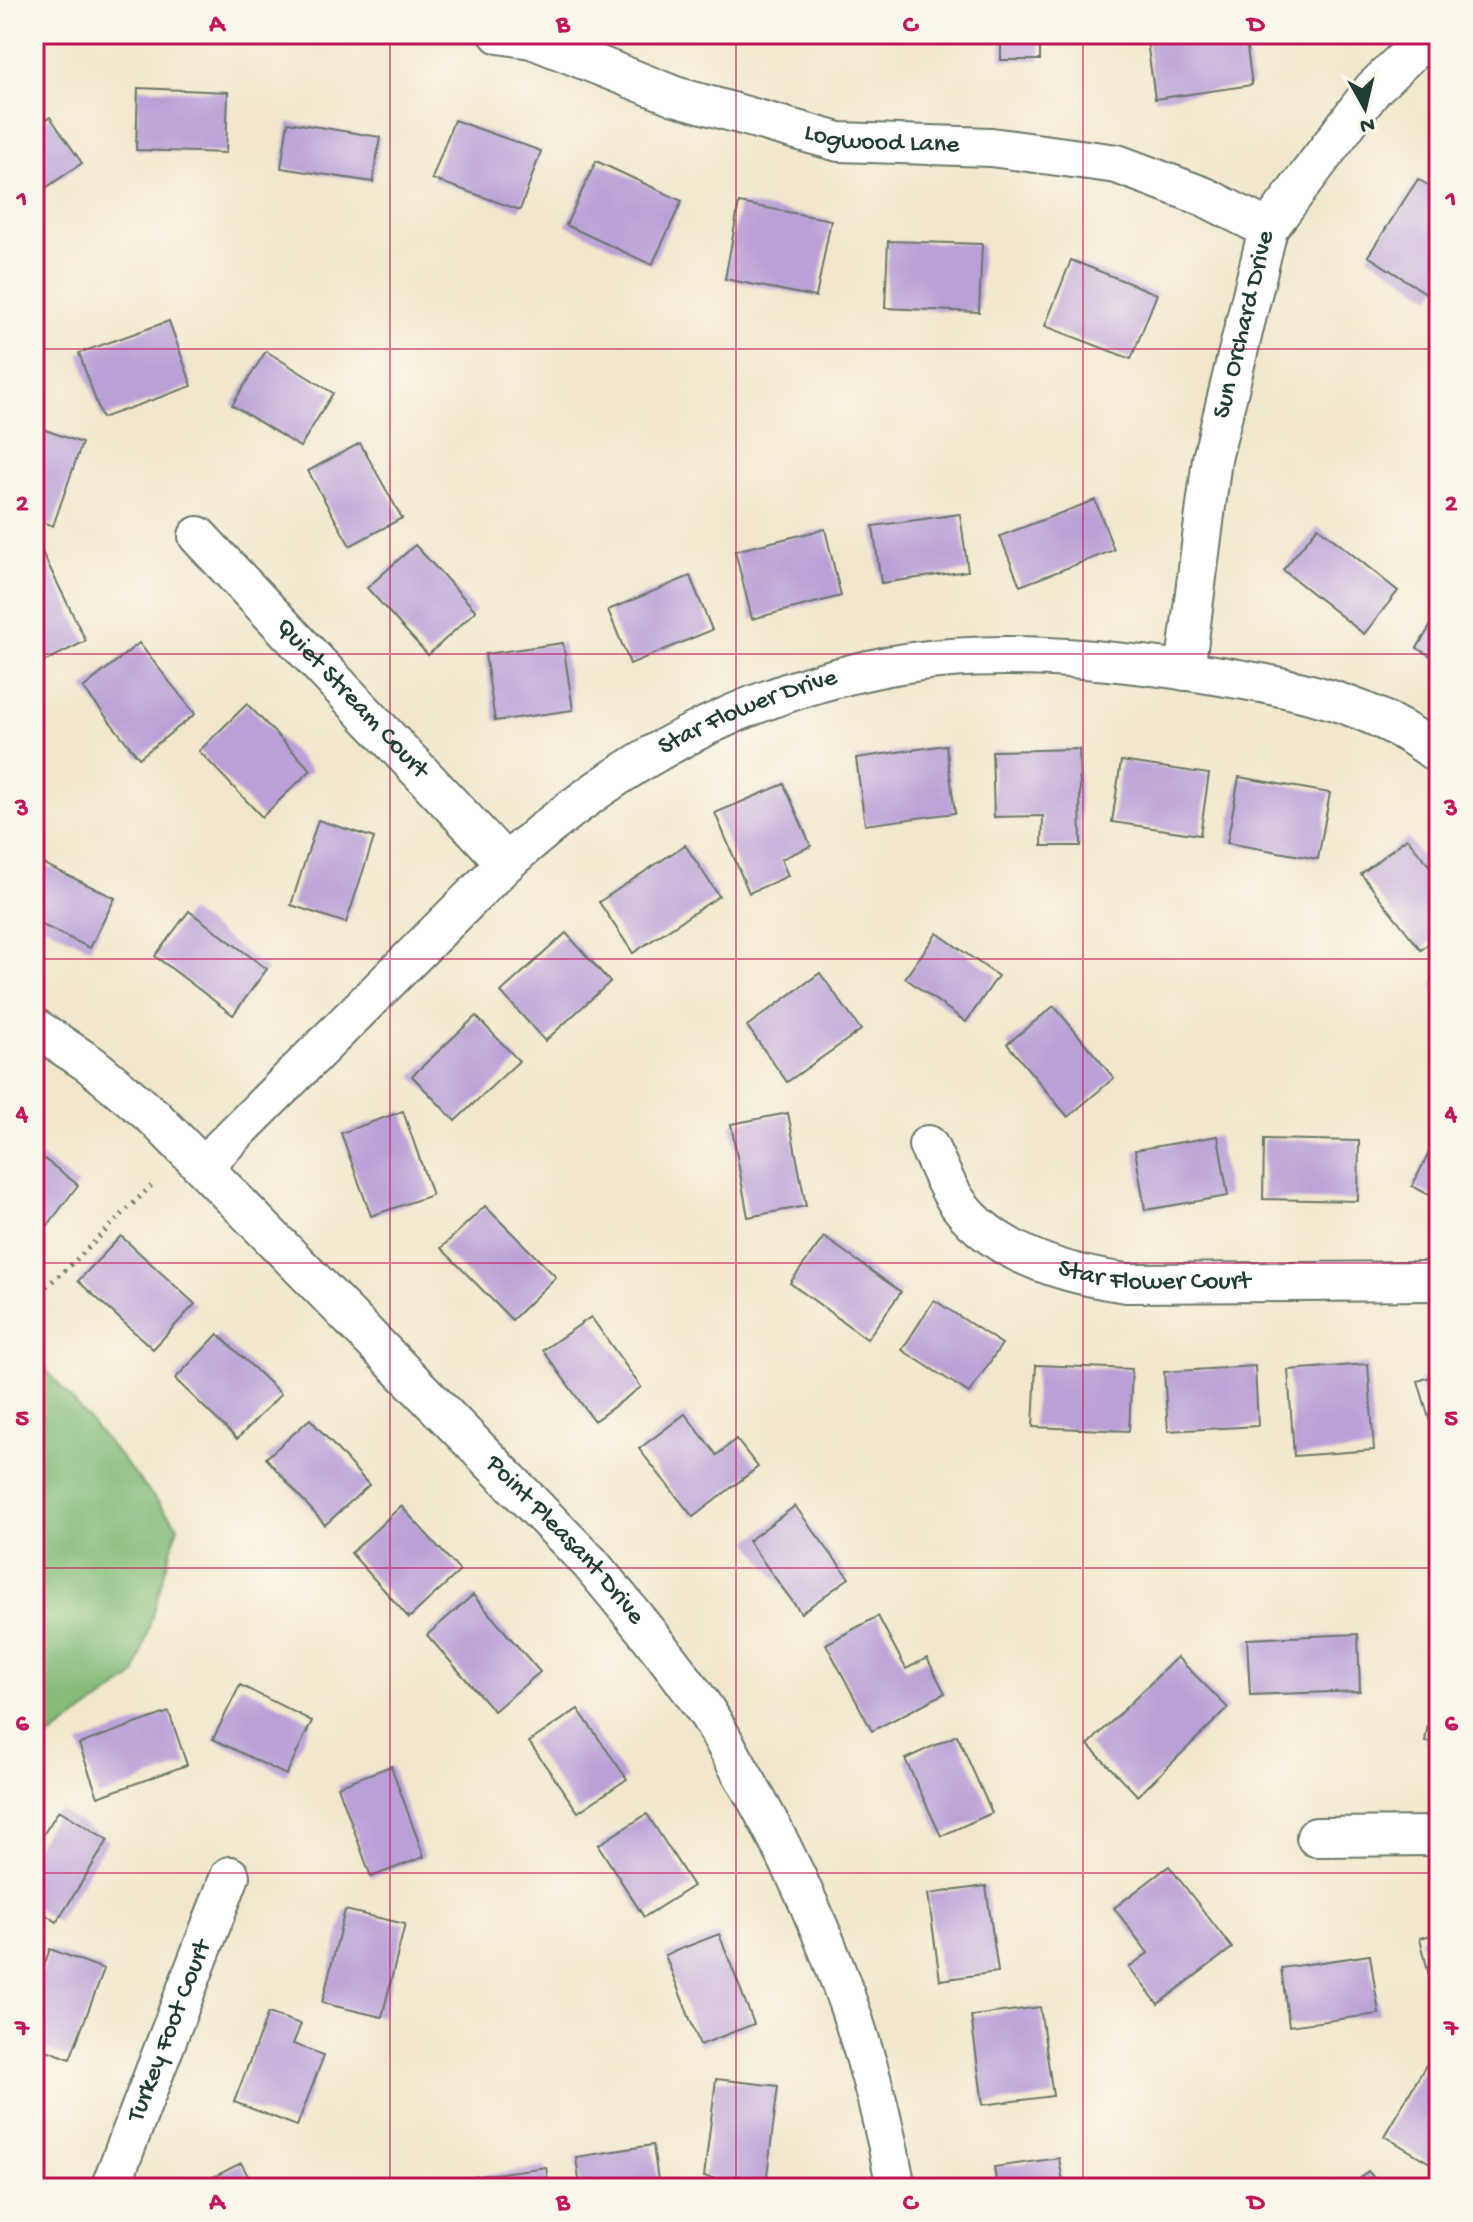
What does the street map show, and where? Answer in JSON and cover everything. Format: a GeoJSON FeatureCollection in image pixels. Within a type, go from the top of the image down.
{"type":"FeatureCollection","features":[{"type":"Feature","properties":{"kind":"street","name":"Logwood Lane"},"geometry":{"type":"LineString","coordinates":[[499,34],[532,39],[675,96],[839,142],[991,147],[1117,164],[1205,197],[1268,229]]}},
{"type":"Feature","properties":{"kind":"street","name":"Sun Orchard Drive"},"geometry":{"type":"LineString","coordinates":[[1185,671],[1212,459],[1268,229],[1373,89],[1430,34]]}},
{"type":"Feature","properties":{"kind":"street","name":"Quiet Stream Court"},"geometry":{"type":"LineString","coordinates":[[198,536],[506,863]]}},
{"type":"Feature","properties":{"kind":"street","name":"Star Flower Drive"},"geometry":{"type":"LineString","coordinates":[[203,1166],[506,863],[549,824],[648,755],[723,717],[814,684],[890,666],[966,657],[1041,657],[1185,671],[1318,695],[1395,726],[1439,755]]}},
{"type":"Feature","properties":{"kind":"street","name":"Point Pleasant Drive"},"geometry":{"type":"LineString","coordinates":[[34,1027],[101,1073],[154,1117],[590,1563],[649,1633],[707,1714],[777,1833],[836,1966],[876,2095],[896,2188]]}},
{"type":"Feature","properties":{"kind":"street","name":"Star Flower Court"},"geometry":{"type":"LineString","coordinates":[[928,1145],[958,1204],[975,1222],[1005,1244],[1044,1264],[1095,1279],[1126,1283],[1439,1281]]}},
{"type":"Feature","properties":{"kind":"street"},"geometry":{"type":"LineString","coordinates":[[1316,1837],[1439,1836]]}},
{"type":"Feature","properties":{"kind":"street","name":"Turkey Foot Court"},"geometry":{"type":"LineString","coordinates":[[110,2188],[230,1876]]}},
{"type":"Feature","properties":{"kind":"path"},"geometry":{"type":"LineString","coordinates":[[34,1297],[151,1186]]}},
{"type":"Feature","properties":{"kind":"green space"},"geometry":{"type":"Polygon","coordinates":[[[34,1355],[178,1526],[135,1676],[47,1739],[34,1759],[34,1355]]]}},
{"type":"Feature","properties":{"kind":"building"},"geometry":{"type":"Polygon","coordinates":[[[946,34],[1040,34],[1040,60],[1001,60],[1001,37],[946,37],[946,34]]]}},
{"type":"Feature","properties":{"kind":"building"},"geometry":{"type":"Polygon","coordinates":[[[1146,34],[1245,34],[1252,85],[1155,99],[1146,34]]]}},
{"type":"Feature","properties":{"kind":"building"},"geometry":{"type":"Polygon","coordinates":[[[138,88],[228,92],[226,153],[136,150],[138,88]]]}},
{"type":"Feature","properties":{"kind":"building"},"geometry":{"type":"Polygon","coordinates":[[[50,117],[82,163],[34,196],[34,127],[50,117]]]}},
{"type":"Feature","properties":{"kind":"building"},"geometry":{"type":"Polygon","coordinates":[[[454,120],[541,151],[520,210],[432,179],[454,120]]]}},
{"type":"Feature","properties":{"kind":"building"},"geometry":{"type":"Polygon","coordinates":[[[288,122],[380,137],[373,182],[281,168],[288,122]]]}},
{"type":"Feature","properties":{"kind":"building"},"geometry":{"type":"Polygon","coordinates":[[[596,161],[682,201],[652,265],[566,225],[596,161]]]}},
{"type":"Feature","properties":{"kind":"building"},"geometry":{"type":"Polygon","coordinates":[[[1418,179],[1439,192],[1439,285],[1432,297],[1368,256],[1418,179]]]}},
{"type":"Feature","properties":{"kind":"building"},"geometry":{"type":"Polygon","coordinates":[[[739,203],[831,220],[816,297],[725,279],[739,203]]]}},
{"type":"Feature","properties":{"kind":"building"},"geometry":{"type":"Polygon","coordinates":[[[888,241],[982,244],[979,312],[885,308],[888,241]]]}},
{"type":"Feature","properties":{"kind":"building"},"geometry":{"type":"Polygon","coordinates":[[[1071,260],[1157,294],[1131,359],[1045,326],[1071,260]]]}},
{"type":"Feature","properties":{"kind":"building"},"geometry":{"type":"Polygon","coordinates":[[[169,321],[192,386],[102,418],[79,353],[169,321]]]}},
{"type":"Feature","properties":{"kind":"building"},"geometry":{"type":"Polygon","coordinates":[[[266,351],[333,393],[300,447],[232,405],[266,351]]]}},
{"type":"Feature","properties":{"kind":"building"},"geometry":{"type":"Polygon","coordinates":[[[34,426],[82,443],[53,526],[34,519],[34,426]]]}},
{"type":"Feature","properties":{"kind":"building"},"geometry":{"type":"Polygon","coordinates":[[[360,443],[402,518],[350,546],[308,471],[360,443]]]}},
{"type":"Feature","properties":{"kind":"building"},"geometry":{"type":"Polygon","coordinates":[[[1095,500],[1114,550],[1020,586],[1000,536],[1095,500]]]}},
{"type":"Feature","properties":{"kind":"building"},"geometry":{"type":"Polygon","coordinates":[[[960,514],[968,571],[881,583],[873,526],[960,514]]]}},
{"type":"Feature","properties":{"kind":"building"},"geometry":{"type":"Polygon","coordinates":[[[1318,527],[1398,591],[1364,634],[1283,570],[1318,527]]]}},
{"type":"Feature","properties":{"kind":"building"},"geometry":{"type":"Polygon","coordinates":[[[825,529],[841,596],[752,619],[735,551],[825,529]]]}},
{"type":"Feature","properties":{"kind":"building"},"geometry":{"type":"Polygon","coordinates":[[[415,545],[476,611],[428,655],[367,588],[415,545]]]}},
{"type":"Feature","properties":{"kind":"building"},"geometry":{"type":"Polygon","coordinates":[[[41,550],[86,641],[35,666],[34,553],[41,550]]]}},
{"type":"Feature","properties":{"kind":"building"},"geometry":{"type":"Polygon","coordinates":[[[690,576],[712,630],[630,664],[608,610],[690,576]]]}},
{"type":"Feature","properties":{"kind":"building"},"geometry":{"type":"Polygon","coordinates":[[[1439,612],[1439,661],[1417,648],[1439,612]]]}},
{"type":"Feature","properties":{"kind":"building"},"geometry":{"type":"Polygon","coordinates":[[[139,643],[195,714],[139,758],[83,688],[139,643]]]}},
{"type":"Feature","properties":{"kind":"building"},"geometry":{"type":"Polygon","coordinates":[[[563,643],[573,710],[495,721],[485,654],[563,643]]]}},
{"type":"Feature","properties":{"kind":"building"},"geometry":{"type":"Polygon","coordinates":[[[247,704],[311,770],[262,817],[199,751],[247,704]]]}},
{"type":"Feature","properties":{"kind":"building"},"geometry":{"type":"Polygon","coordinates":[[[946,745],[955,813],[865,825],[856,758],[946,745]]]}},
{"type":"Feature","properties":{"kind":"building"},"geometry":{"type":"Polygon","coordinates":[[[1079,749],[1081,846],[1042,846],[1043,816],[994,817],[992,751],[1079,749]]]}},
{"type":"Feature","properties":{"kind":"building"},"geometry":{"type":"Polygon","coordinates":[[[1121,761],[1209,774],[1200,835],[1112,822],[1121,761]]]}},
{"type":"Feature","properties":{"kind":"building"},"geometry":{"type":"Polygon","coordinates":[[[1239,777],[1330,793],[1318,859],[1227,843],[1239,777]]]}},
{"type":"Feature","properties":{"kind":"building"},"geometry":{"type":"Polygon","coordinates":[[[784,784],[811,846],[781,859],[788,876],[749,893],[715,813],[784,784]]]}},
{"type":"Feature","properties":{"kind":"building"},"geometry":{"type":"Polygon","coordinates":[[[318,820],[374,838],[346,923],[291,905],[318,820]]]}},
{"type":"Feature","properties":{"kind":"building"},"geometry":{"type":"Polygon","coordinates":[[[1407,838],[1439,878],[1439,935],[1421,950],[1361,874],[1407,838]]]}},
{"type":"Feature","properties":{"kind":"building"},"geometry":{"type":"Polygon","coordinates":[[[685,845],[719,896],[633,953],[599,902],[685,845]]]}},
{"type":"Feature","properties":{"kind":"building"},"geometry":{"type":"Polygon","coordinates":[[[44,864],[115,898],[90,948],[34,921],[34,885],[44,864]]]}},
{"type":"Feature","properties":{"kind":"building"},"geometry":{"type":"Polygon","coordinates":[[[189,911],[267,969],[233,1015],[155,956],[189,911]]]}},
{"type":"Feature","properties":{"kind":"building"},"geometry":{"type":"Polygon","coordinates":[[[566,933],[610,982],[545,1041],[501,992],[566,933]]]}},
{"type":"Feature","properties":{"kind":"building"},"geometry":{"type":"Polygon","coordinates":[[[937,933],[998,976],[966,1022],[905,978],[937,933]]]}},
{"type":"Feature","properties":{"kind":"building"},"geometry":{"type":"Polygon","coordinates":[[[820,973],[861,1030],[787,1082],[747,1026],[820,973]]]}},
{"type":"Feature","properties":{"kind":"building"},"geometry":{"type":"Polygon","coordinates":[[[1439,981],[1439,1009],[1437,1010],[1433,982],[1439,981]]]}},
{"type":"Feature","properties":{"kind":"building"},"geometry":{"type":"Polygon","coordinates":[[[1054,1006],[1114,1078],[1068,1117],[1007,1044],[1054,1006]]]}},
{"type":"Feature","properties":{"kind":"building"},"geometry":{"type":"Polygon","coordinates":[[[476,1016],[519,1061],[455,1121],[412,1076],[476,1016]]]}},
{"type":"Feature","properties":{"kind":"building"},"geometry":{"type":"Polygon","coordinates":[[[403,1111],[432,1195],[371,1216],[341,1133],[403,1111]]]}},
{"type":"Feature","properties":{"kind":"building"},"geometry":{"type":"Polygon","coordinates":[[[788,1113],[806,1206],[748,1217],[731,1124],[788,1113]]]}},
{"type":"Feature","properties":{"kind":"building"},"geometry":{"type":"Polygon","coordinates":[[[1439,1133],[1439,1200],[1412,1186],[1439,1133]]]}},
{"type":"Feature","properties":{"kind":"building"},"geometry":{"type":"Polygon","coordinates":[[[1218,1136],[1228,1196],[1145,1210],[1135,1150],[1218,1136]]]}},
{"type":"Feature","properties":{"kind":"building"},"geometry":{"type":"Polygon","coordinates":[[[1264,1139],[1359,1141],[1358,1201],[1263,1199],[1264,1139]]]}},
{"type":"Feature","properties":{"kind":"building"},"geometry":{"type":"Polygon","coordinates":[[[34,1151],[78,1185],[40,1236],[34,1232],[34,1151]]]}},
{"type":"Feature","properties":{"kind":"building"},"geometry":{"type":"Polygon","coordinates":[[[485,1206],[556,1277],[512,1320],[441,1248],[485,1206]]]}},
{"type":"Feature","properties":{"kind":"building"},"geometry":{"type":"Polygon","coordinates":[[[121,1236],[195,1304],[153,1349],[78,1281],[121,1236]]]}},
{"type":"Feature","properties":{"kind":"building"},"geometry":{"type":"Polygon","coordinates":[[[824,1237],[901,1292],[867,1339],[790,1283],[824,1237]]]}},
{"type":"Feature","properties":{"kind":"building"},"geometry":{"type":"Polygon","coordinates":[[[934,1300],[1002,1344],[969,1393],[902,1350],[934,1300]]]}},
{"type":"Feature","properties":{"kind":"building"},"geometry":{"type":"Polygon","coordinates":[[[591,1317],[641,1387],[594,1421],[543,1350],[591,1317]]]}},
{"type":"Feature","properties":{"kind":"building"},"geometry":{"type":"Polygon","coordinates":[[[218,1334],[281,1394],[237,1439],[175,1379],[218,1334]]]}},
{"type":"Feature","properties":{"kind":"building"},"geometry":{"type":"Polygon","coordinates":[[[1368,1364],[1374,1450],[1294,1456],[1288,1370],[1368,1364]]]}},
{"type":"Feature","properties":{"kind":"building"},"geometry":{"type":"Polygon","coordinates":[[[1036,1365],[1132,1369],[1129,1431],[1033,1427],[1036,1365]]]}},
{"type":"Feature","properties":{"kind":"building"},"geometry":{"type":"Polygon","coordinates":[[[1255,1366],[1258,1426],[1168,1431],[1164,1372],[1255,1366]]]}},
{"type":"Feature","properties":{"kind":"building"},"geometry":{"type":"Polygon","coordinates":[[[1439,1374],[1439,1449],[1438,1449],[1418,1381],[1439,1374]]]}},
{"type":"Feature","properties":{"kind":"building"},"geometry":{"type":"Polygon","coordinates":[[[685,1414],[717,1455],[736,1439],[758,1467],[693,1517],[639,1449],[685,1414]]]}},
{"type":"Feature","properties":{"kind":"building"},"geometry":{"type":"Polygon","coordinates":[[[310,1419],[369,1485],[325,1525],[266,1458],[310,1419]]]}},
{"type":"Feature","properties":{"kind":"building"},"geometry":{"type":"Polygon","coordinates":[[[401,1506],[460,1571],[409,1618],[351,1553],[401,1506]]]}},
{"type":"Feature","properties":{"kind":"building"},"geometry":{"type":"Polygon","coordinates":[[[795,1506],[849,1578],[801,1613],[748,1541],[795,1506]]]}},
{"type":"Feature","properties":{"kind":"building"},"geometry":{"type":"Polygon","coordinates":[[[473,1595],[540,1672],[494,1711],[427,1635],[473,1595]]]}},
{"type":"Feature","properties":{"kind":"building"},"geometry":{"type":"Polygon","coordinates":[[[878,1616],[906,1669],[927,1658],[945,1693],[872,1731],[826,1644],[878,1616]]]}},
{"type":"Feature","properties":{"kind":"building"},"geometry":{"type":"Polygon","coordinates":[[[1358,1634],[1360,1691],[1250,1695],[1247,1639],[1358,1634]]]}},
{"type":"Feature","properties":{"kind":"building"},"geometry":{"type":"Polygon","coordinates":[[[1177,1657],[1228,1708],[1138,1796],[1088,1745],[1177,1657]]]}},
{"type":"Feature","properties":{"kind":"building"},"geometry":{"type":"Polygon","coordinates":[[[1439,1668],[1439,1744],[1425,1742],[1439,1668]]]}},
{"type":"Feature","properties":{"kind":"building"},"geometry":{"type":"Polygon","coordinates":[[[240,1685],[312,1721],[286,1775],[213,1739],[240,1685]]]}},
{"type":"Feature","properties":{"kind":"building"},"geometry":{"type":"Polygon","coordinates":[[[578,1709],[627,1779],[578,1812],[529,1742],[578,1709]]]}},
{"type":"Feature","properties":{"kind":"building"},"geometry":{"type":"Polygon","coordinates":[[[169,1712],[187,1765],[98,1797],[79,1744],[169,1712]]]}},
{"type":"Feature","properties":{"kind":"building"},"geometry":{"type":"Polygon","coordinates":[[[957,1735],[992,1813],[941,1836],[905,1759],[957,1735]]]}},
{"type":"Feature","properties":{"kind":"building"},"geometry":{"type":"Polygon","coordinates":[[[391,1766],[424,1857],[371,1877],[338,1786],[391,1766]]]}},
{"type":"Feature","properties":{"kind":"building"},"geometry":{"type":"Polygon","coordinates":[[[59,1810],[108,1840],[57,1922],[34,1907],[34,1849],[59,1810]]]}},
{"type":"Feature","properties":{"kind":"building"},"geometry":{"type":"Polygon","coordinates":[[[647,1814],[693,1886],[644,1917],[598,1845],[647,1814]]]}},
{"type":"Feature","properties":{"kind":"building"},"geometry":{"type":"Polygon","coordinates":[[[1169,1866],[1232,1948],[1158,2004],[1129,1967],[1148,1953],[1114,1908],[1169,1866]]]}},
{"type":"Feature","properties":{"kind":"building"},"geometry":{"type":"Polygon","coordinates":[[[986,1886],[998,1972],[940,1980],[928,1894],[986,1886]]]}},
{"type":"Feature","properties":{"kind":"building"},"geometry":{"type":"Polygon","coordinates":[[[345,1910],[405,1924],[382,2017],[322,2003],[345,1910]]]}},
{"type":"Feature","properties":{"kind":"building"},"geometry":{"type":"Polygon","coordinates":[[[1439,1933],[1439,2013],[1438,2013],[1420,1938],[1439,1933]]]}},
{"type":"Feature","properties":{"kind":"building"},"geometry":{"type":"Polygon","coordinates":[[[719,1934],[754,2024],[700,2045],[665,1955],[719,1934]]]}},
{"type":"Feature","properties":{"kind":"building"},"geometry":{"type":"Polygon","coordinates":[[[50,1949],[104,1969],[70,2059],[34,2045],[34,1993],[50,1949]]]}},
{"type":"Feature","properties":{"kind":"building"},"geometry":{"type":"Polygon","coordinates":[[[1370,1955],[1379,2014],[1289,2026],[1281,1968],[1370,1955]]]}},
{"type":"Feature","properties":{"kind":"building"},"geometry":{"type":"Polygon","coordinates":[[[1040,2007],[1053,2096],[983,2105],[971,2016],[1040,2007]]]}},
{"type":"Feature","properties":{"kind":"building"},"geometry":{"type":"Polygon","coordinates":[[[268,2013],[301,2024],[293,2044],[324,2055],[297,2126],[234,2102],[268,2013]]]}},
{"type":"Feature","properties":{"kind":"building"},"geometry":{"type":"Polygon","coordinates":[[[1429,2060],[1439,2065],[1437,2167],[1384,2136],[1429,2060]]]}},
{"type":"Feature","properties":{"kind":"building"},"geometry":{"type":"Polygon","coordinates":[[[716,2079],[778,2086],[766,2184],[704,2177],[716,2079]]]}},
{"type":"Feature","properties":{"kind":"building"},"geometry":{"type":"Polygon","coordinates":[[[34,2097],[44,2140],[34,2142],[34,2097]]]}},
{"type":"Feature","properties":{"kind":"building"},"geometry":{"type":"Polygon","coordinates":[[[653,2145],[659,2188],[580,2188],[576,2157],[653,2145]]]}},
{"type":"Feature","properties":{"kind":"building"},"geometry":{"type":"Polygon","coordinates":[[[1059,2158],[1064,2188],[997,2188],[994,2167],[1059,2158]]]}},
{"type":"Feature","properties":{"kind":"building"},"geometry":{"type":"Polygon","coordinates":[[[241,2163],[255,2188],[192,2188],[241,2163]]]}},
{"type":"Feature","properties":{"kind":"building"},"geometry":{"type":"Polygon","coordinates":[[[546,2167],[549,2188],[451,2188],[450,2180],[546,2167]]]}},
{"type":"Feature","properties":{"kind":"building"},"geometry":{"type":"Polygon","coordinates":[[[1368,2171],[1383,2188],[1350,2188],[1368,2171]]]}}]}
